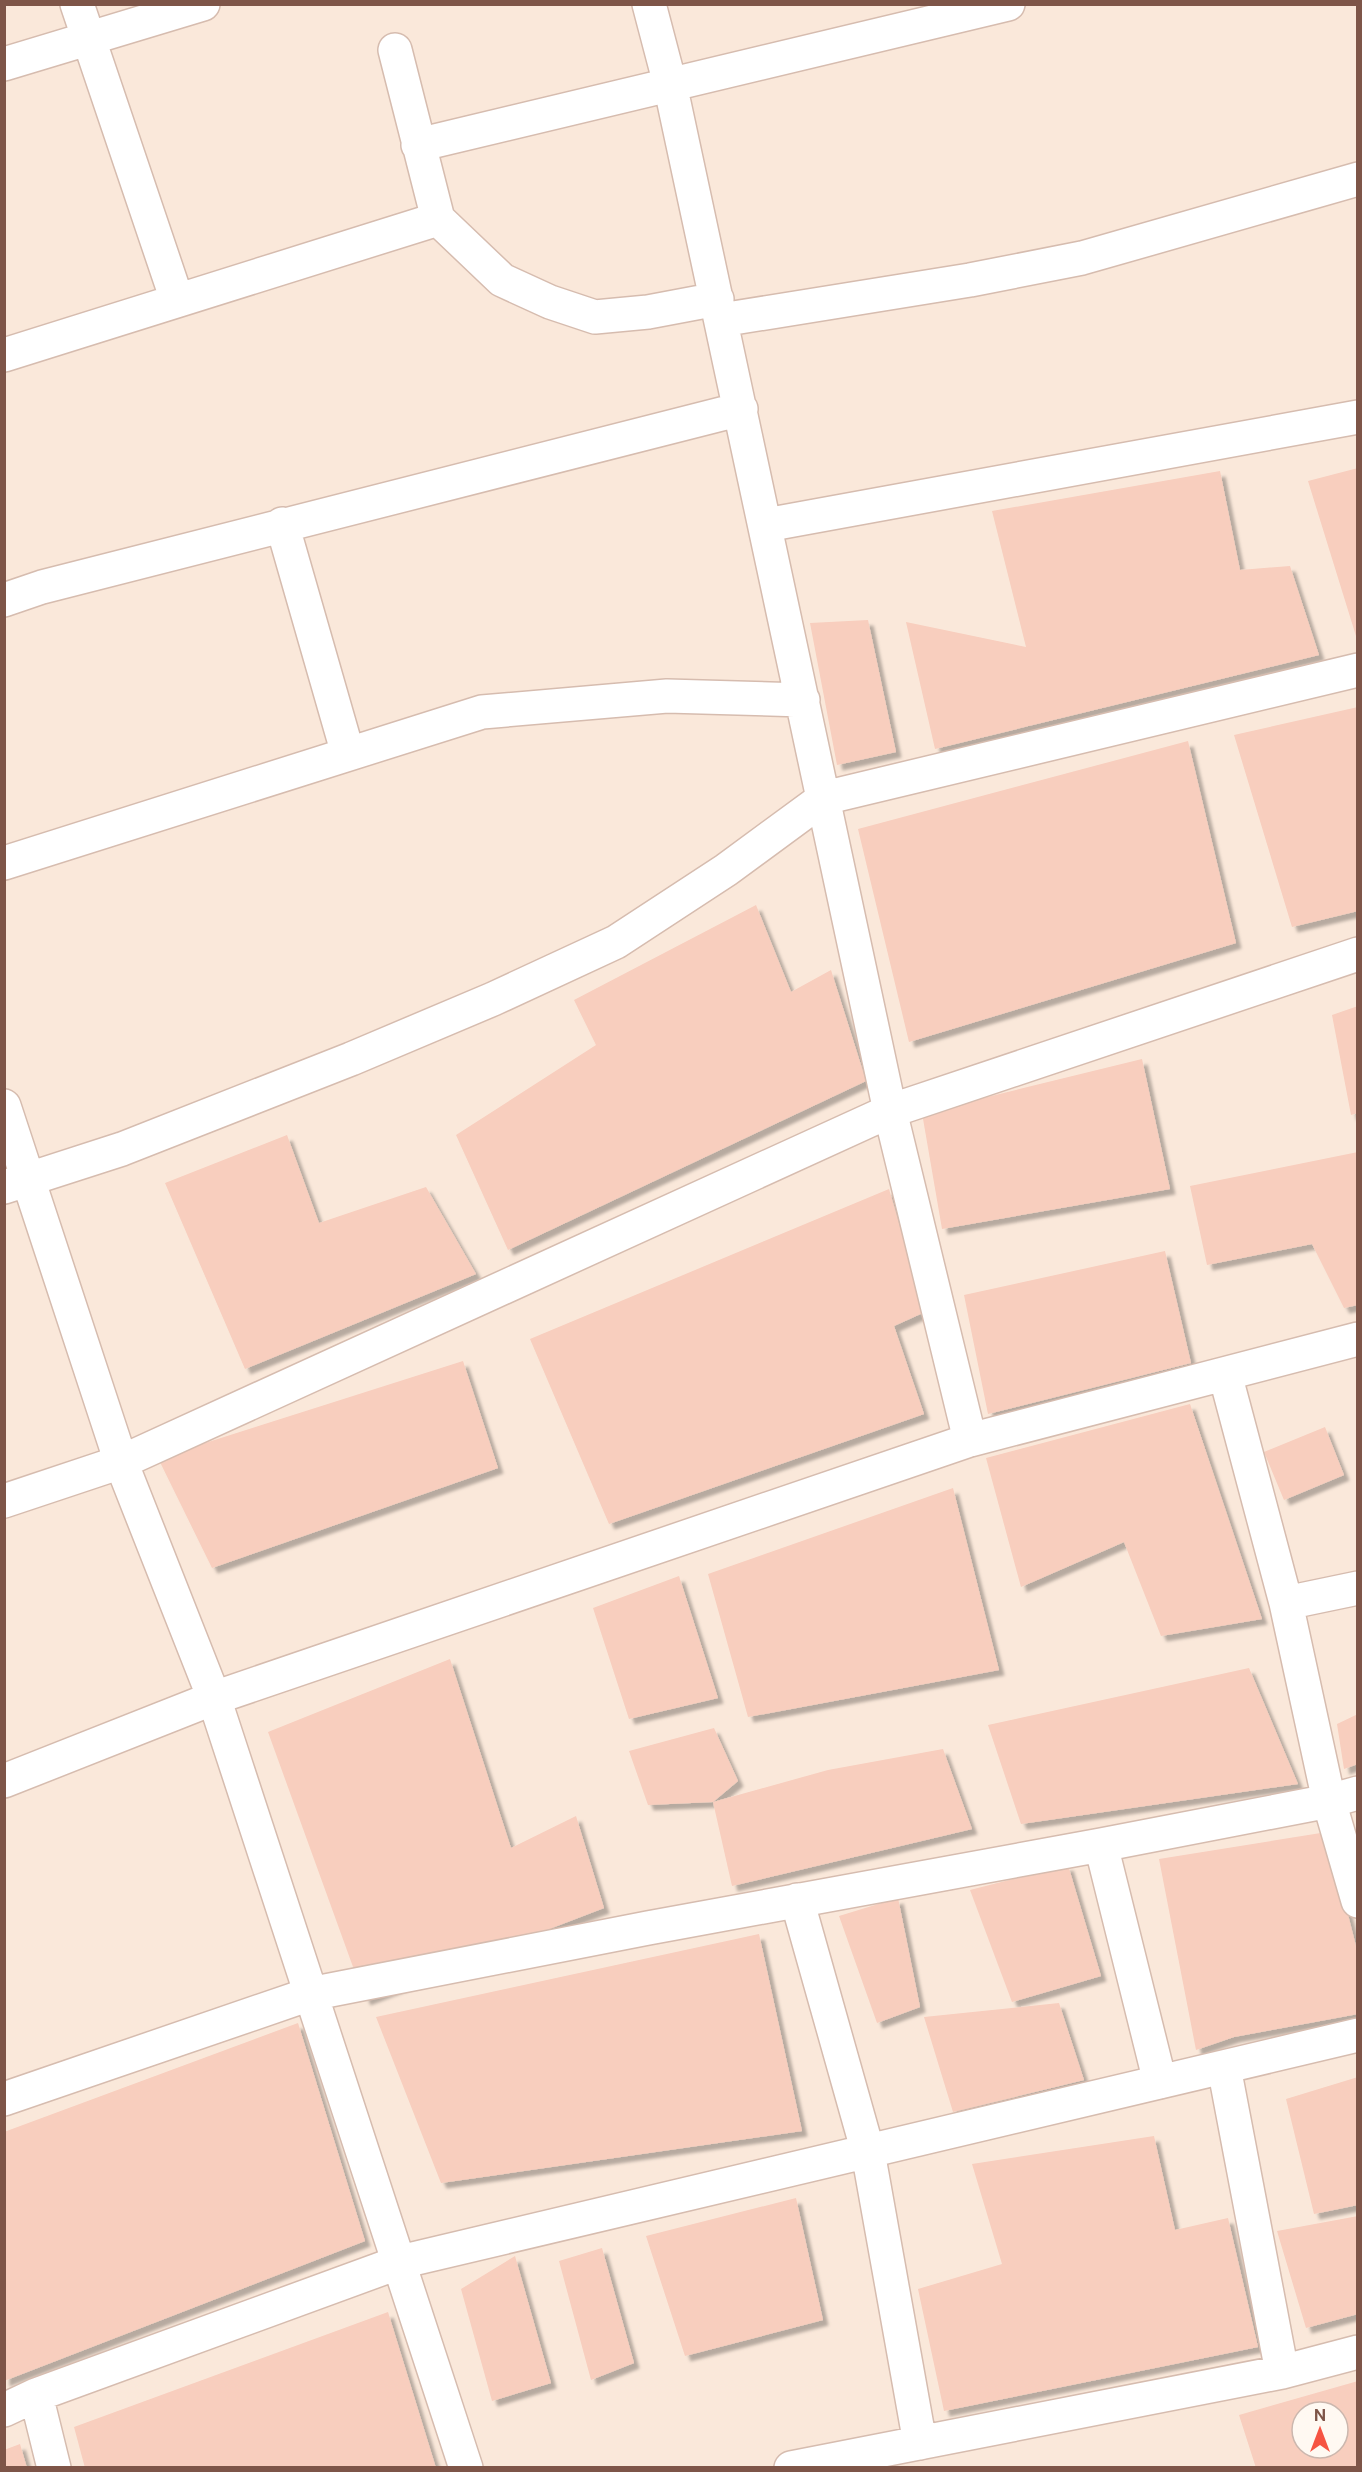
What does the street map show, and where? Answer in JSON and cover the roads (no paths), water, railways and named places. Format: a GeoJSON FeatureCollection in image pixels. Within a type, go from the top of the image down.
{"type":"FeatureCollection","features":[{"type":"Feature","properties":{"kind":"street"},"geometry":{"type":"LineString","coordinates":[[77,4],[177,300]]}},
{"type":"Feature","properties":{"kind":"street"},"geometry":{"type":"LineString","coordinates":[[4,64],[203,4]]}},
{"type":"Feature","properties":{"kind":"street"},"geometry":{"type":"LineString","coordinates":[[649,4],[670,84],[741,409],[890,1111],[970,1440]]}},
{"type":"Feature","properties":{"kind":"street"},"geometry":{"type":"LineString","coordinates":[[418,145],[1008,4]]}},
{"type":"Feature","properties":{"kind":"street"},"geometry":{"type":"LineString","coordinates":[[395,50],[438,219],[502,280],[550,302],[595,317],[719,309],[970,280],[1082,258],[1358,179]]}},
{"type":"Feature","properties":{"kind":"street"},"geometry":{"type":"LineString","coordinates":[[4,356],[438,219]]}},
{"type":"Feature","properties":{"kind":"street"},"geometry":{"type":"LineString","coordinates":[[4,600],[42,587],[282,524],[741,409]]}},
{"type":"Feature","properties":{"kind":"street"},"geometry":{"type":"LineString","coordinates":[[766,525],[1358,417]]}},
{"type":"Feature","properties":{"kind":"street"},"geometry":{"type":"LineString","coordinates":[[282,524],[348,754]]}},
{"type":"Feature","properties":{"kind":"street"},"geometry":{"type":"LineString","coordinates":[[17,1182],[122,1149],[351,1059],[493,999],[616,942],[726,870],[824,798],[1358,670]]}},
{"type":"Feature","properties":{"kind":"street"},"geometry":{"type":"LineString","coordinates":[[4,863],[482,712],[668,696],[803,700]]}},
{"type":"Feature","properties":{"kind":"street"},"geometry":{"type":"LineString","coordinates":[[4,1502],[121,1462],[890,1111],[1358,954]]}},
{"type":"Feature","properties":{"kind":"street"},"geometry":{"type":"LineString","coordinates":[[4,1106],[17,1182],[121,1462],[214,1698],[466,2468]]}},
{"type":"Feature","properties":{"kind":"street"},"geometry":{"type":"LineString","coordinates":[[4,1781],[214,1698],[970,1440],[1358,1339]]}},
{"type":"Feature","properties":{"kind":"street"},"geometry":{"type":"LineString","coordinates":[[1225,1374],[1286,1603],[1343,1797],[1358,1901]]}},
{"type":"Feature","properties":{"kind":"street"},"geometry":{"type":"LineString","coordinates":[[1286,1603],[1358,1588]]}},
{"type":"Feature","properties":{"kind":"street"},"geometry":{"type":"LineString","coordinates":[[4,2100],[310,1994],[797,1900],[1101,1845],[1343,1797]]}},
{"type":"Feature","properties":{"kind":"street"},"geometry":{"type":"LineString","coordinates":[[1101,1845],[1160,2082]]}},
{"type":"Feature","properties":{"kind":"street"},"geometry":{"type":"LineString","coordinates":[[797,1900],[868,2152],[920,2443]]}},
{"type":"Feature","properties":{"kind":"street"},"geometry":{"type":"LineString","coordinates":[[4,2410],[36,2395],[400,2262],[1358,2035]]}},
{"type":"Feature","properties":{"kind":"street"},"geometry":{"type":"LineString","coordinates":[[1224,2067],[1282,2372]]}},
{"type":"Feature","properties":{"kind":"street"},"geometry":{"type":"LineString","coordinates":[[791,2468],[1282,2372],[1358,2352]]}},
{"type":"Feature","properties":{"kind":"street"},"geometry":{"type":"LineString","coordinates":[[36,2395],[54,2468]]}}]}
